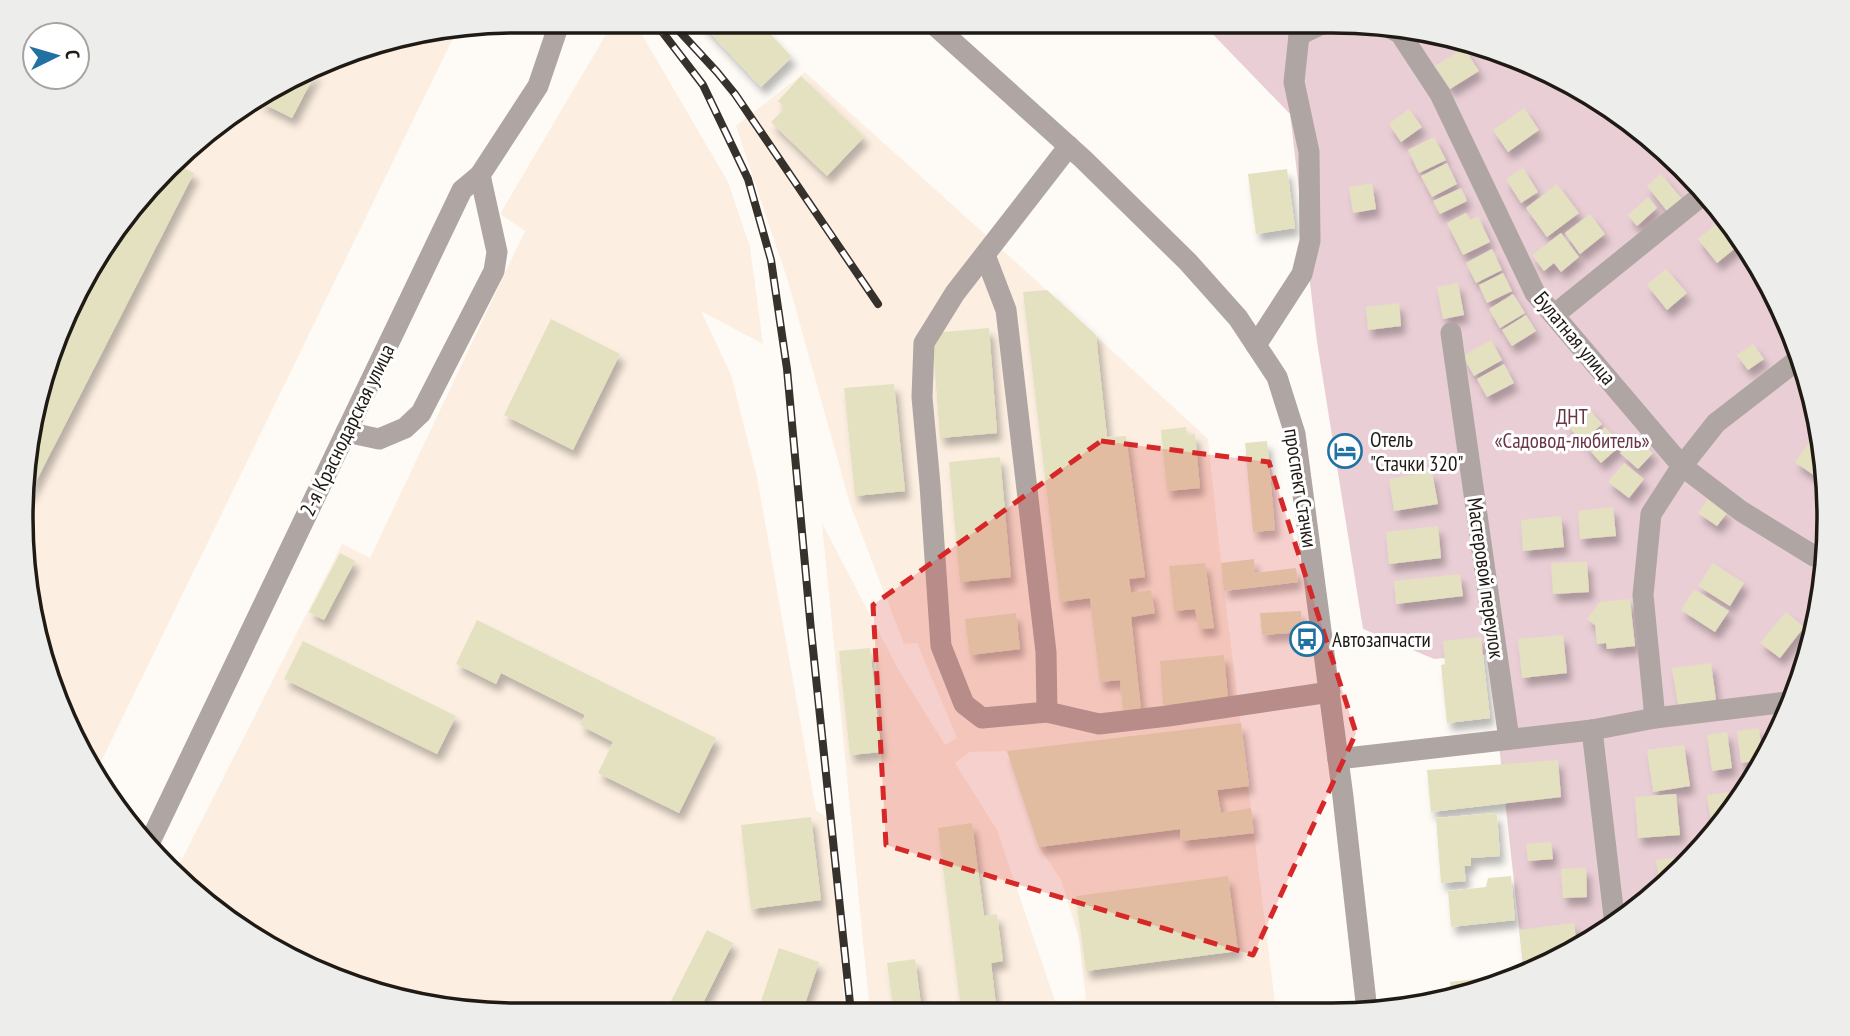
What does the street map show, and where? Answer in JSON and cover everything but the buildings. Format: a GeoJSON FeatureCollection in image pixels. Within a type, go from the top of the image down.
{"type":"FeatureCollection","features":[{"type":"Feature","properties":{"kind":"street","name":"2-я Краснодарская улица"},"geometry":{"type":"LineString","coordinates":[[153,836],[462,190],[480,175],[538,86],[556,33]]}},
{"type":"Feature","properties":{"kind":"street","name":"проспект Стачки"},"geometry":{"type":"LineString","coordinates":[[943,33],[1069,146],[1188,262],[1238,318],[1277,377],[1296,434],[1330,692],[1366,1002]]}},
{"type":"Feature","properties":{"kind":"street"},"geometry":{"type":"LineString","coordinates":[[1256,345],[1302,274],[1310,241],[1310,152],[1294,82],[1295,33]]}},
{"type":"Feature","properties":{"kind":"street","name":"Булатная улица"},"geometry":{"type":"LineString","coordinates":[[1404,39],[1440,94],[1535,293],[1682,466],[1741,511],[1814,556]]}},
{"type":"Feature","properties":{"kind":"street"},"geometry":{"type":"LineString","coordinates":[[1069,146],[955,293],[924,343],[922,397],[940,646],[964,705],[982,718],[1047,712],[1099,724],[1330,692]]}},
{"type":"Feature","properties":{"kind":"street"},"geometry":{"type":"LineString","coordinates":[[346,432],[379,439],[405,428],[421,413],[494,271],[497,252],[480,175]]}},
{"type":"Feature","properties":{"kind":"street"},"geometry":{"type":"LineString","coordinates":[[1554,315],[1697,199]]}},
{"type":"Feature","properties":{"kind":"street"},"geometry":{"type":"LineString","coordinates":[[985,255],[1006,310],[1046,652],[1047,712]]}},
{"type":"Feature","properties":{"kind":"street","name":"Мастеровой переулок"},"geometry":{"type":"LineString","coordinates":[[1451,333],[1509,739]]}},
{"type":"Feature","properties":{"kind":"street"},"geometry":{"type":"LineString","coordinates":[[1655,718],[1643,595],[1651,514],[1682,466],[1716,423],[1792,364]]}},
{"type":"Feature","properties":{"kind":"street"},"geometry":{"type":"LineString","coordinates":[[1338,758],[1592,730],[1655,718],[1779,707]]}},
{"type":"Feature","properties":{"kind":"street"},"geometry":{"type":"LineString","coordinates":[[1592,730],[1614,912]]}},
{"type":"Feature","properties":{"kind":"highlighted area"},"geometry":{"type":"Polygon","coordinates":[[[1101,441],[1269,462],[1356,733],[1253,955],[886,845],[873,605],[1101,441]]]}},
{"type":"Feature","properties":{"kind":"shaded area"},"geometry":{"type":"Polygon","coordinates":[[[607,33],[641,33],[728,182],[750,247],[763,344],[701,311],[731,375],[757,477],[816,810],[830,820],[843,1003],[518,1003],[455,999],[423,993],[362,977],[304,953],[223,903],[179,865],[342,544],[370,558],[525,231],[500,214],[607,33]]]}},
{"type":"Feature","properties":{"kind":"shaded area"},"geometry":{"type":"Polygon","coordinates":[[[453,37],[100,763],[70,704],[59,674],[43,613],[34,550],[34,486],[43,423],[59,362],[83,304],[133,223],[175,175],[223,133],[276,98],[332,70],[393,50],[453,37]]]}},
{"type":"Feature","properties":{"kind":"shaded area"},"geometry":{"type":"Polygon","coordinates":[[[805,72],[1208,439],[1275,1003],[869,1003],[822,523],[897,667],[945,745],[957,738],[917,643],[904,644],[850,504],[788,281],[736,126],[805,72]],[[1007,751],[970,752],[955,763],[997,830],[1055,1001],[1086,1000],[1079,938],[1061,880],[1039,847],[1007,751]]]}},
{"type":"Feature","properties":{"kind":"green space","name":"ДНТ «Садовод-любитель»"},"geometry":{"type":"Polygon","coordinates":[[[1212,33],[1332,33],[1395,37],[1488,59],[1518,70],[1574,98],[1627,133],[1652,154],[1675,175],[1717,223],[1767,304],[1780,332],[1800,393],[1813,455],[1816,486],[1813,581],[1791,674],[1767,732],[1717,813],[1675,861],[1627,903],[1601,921],[1523,964],[1489,654],[1434,659],[1363,629],[1317,342],[1290,114],[1212,33]]]}},
{"type":"Feature","properties":{"kind":"railway"},"geometry":{"type":"LineString","coordinates":[[663,33],[703,85],[748,179],[771,260],[787,369],[850,1003]]}},
{"type":"Feature","properties":{"kind":"railway"},"geometry":{"type":"LineString","coordinates":[[681,33],[735,94],[878,304]]}},
{"type":"Feature","properties":{"kind":"place","name":"Отель \"Стачки 320\""},"geometry":{"type":"Point","coordinates":[1345,451]}},
{"type":"Feature","properties":{"kind":"place","name":"Автозапчасти"},"geometry":{"type":"Point","coordinates":[1307,639]}}]}
